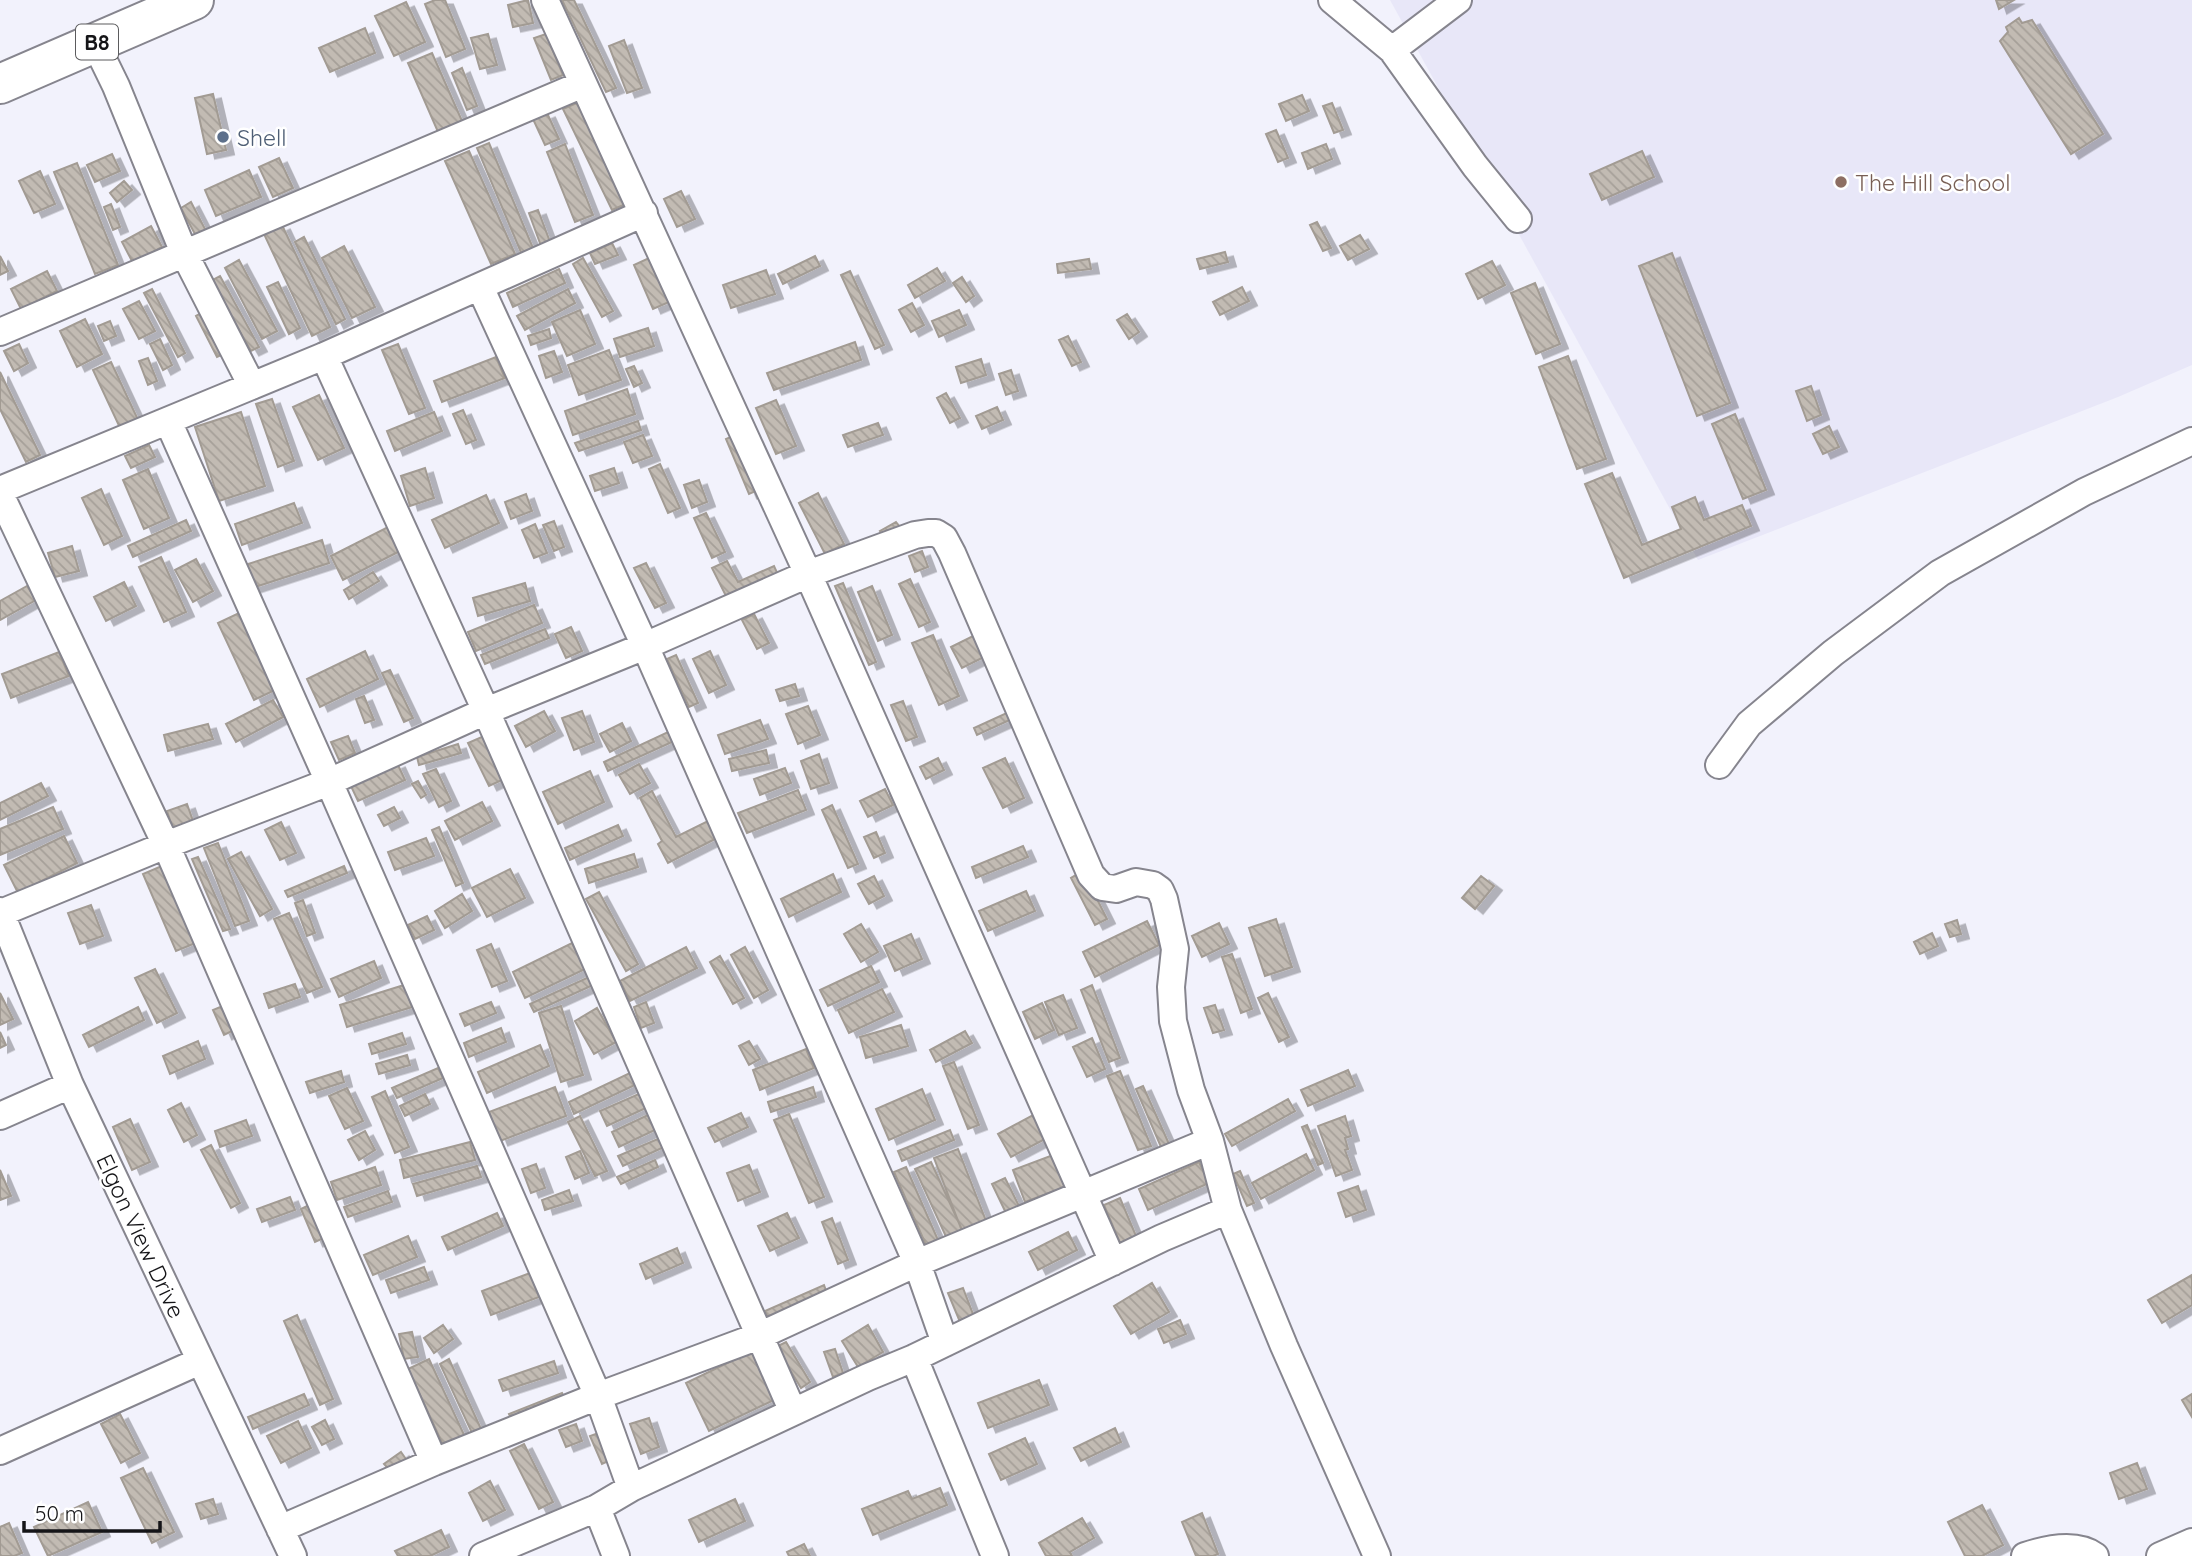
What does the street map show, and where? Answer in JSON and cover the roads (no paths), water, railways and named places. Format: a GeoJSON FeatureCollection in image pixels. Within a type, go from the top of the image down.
{"type":"FeatureCollection","features":[{"type":"Feature","properties":{"kind":"highway","name":"B8"},"geometry":{"type":"LineString","coordinates":[[0,84],[194,0]]}},
{"type":"Feature","properties":{"kind":"street"},"geometry":{"type":"LineString","coordinates":[[545,0],[808,574],[1113,1262]]}},
{"type":"Feature","properties":{"kind":"street"},"geometry":{"type":"LineString","coordinates":[[1332,0],[1392,50],[1475,166],[1518,219]]}},
{"type":"Feature","properties":{"kind":"street"},"geometry":{"type":"LineString","coordinates":[[1392,50],[1458,0]]}},
{"type":"Feature","properties":{"kind":"street"},"geometry":{"type":"LineString","coordinates":[[95,43],[116,86],[184,253],[252,386]]}},
{"type":"Feature","properties":{"kind":"street"},"geometry":{"type":"LineString","coordinates":[[0,332],[583,84]]}},
{"type":"Feature","properties":{"kind":"street"},"geometry":{"type":"LineString","coordinates":[[434,1462],[166,845],[0,492],[324,356],[644,213]]}},
{"type":"Feature","properties":{"kind":"street"},"geometry":{"type":"LineString","coordinates":[[480,287],[645,646],[917,1264],[945,1343]]}},
{"type":"Feature","properties":{"kind":"street"},"geometry":{"type":"LineString","coordinates":[[324,356],[486,710],[793,1412]]}},
{"type":"Feature","properties":{"kind":"street"},"geometry":{"type":"LineString","coordinates":[[168,421],[598,1396],[631,1488]]}},
{"type":"Feature","properties":{"kind":"street"},"geometry":{"type":"LineString","coordinates":[[1719,765],[1749,724],[1833,653],[1941,573],[2084,492],[2192,441]]}},
{"type":"Feature","properties":{"kind":"street"},"geometry":{"type":"LineString","coordinates":[[0,912],[329,782],[486,710],[645,646],[808,574],[915,535],[936,533],[944,538],[1091,875],[1102,887],[1116,889],[1136,882],[1153,885],[1160,890],[1164,899],[1175,949],[1171,986],[1173,1021],[1228,1210],[1284,1346],[1377,1556]]}},
{"type":"Feature","properties":{"kind":"street","name":"Elgon View Drive"},"geometry":{"type":"LineString","coordinates":[[0,912],[70,1085],[293,1556]]}},
{"type":"Feature","properties":{"kind":"street"},"geometry":{"type":"LineString","coordinates":[[0,1116],[70,1085]]}},
{"type":"Feature","properties":{"kind":"street"},"geometry":{"type":"LineString","coordinates":[[280,1529],[434,1462],[758,1336],[917,1264],[1210,1141]]}},
{"type":"Feature","properties":{"kind":"street"},"geometry":{"type":"LineString","coordinates":[[483,1556],[597,1508],[631,1488],[1228,1210]]}},
{"type":"Feature","properties":{"kind":"street"},"geometry":{"type":"LineString","coordinates":[[914,1358],[995,1556]]}},
{"type":"Feature","properties":{"kind":"street"},"geometry":{"type":"LineString","coordinates":[[0,1451],[200,1361]]}},
{"type":"Feature","properties":{"kind":"street"},"geometry":{"type":"LineString","coordinates":[[597,1508],[616,1556]]}},
{"type":"Feature","properties":{"kind":"street"},"geometry":{"type":"LineString","coordinates":[[2160,1556],[2192,1542]]}},
{"type":"Feature","properties":{"kind":"street"},"geometry":{"type":"LineString","coordinates":[[2025,1556],[2051,1549],[2071,1548],[2095,1556]]}},
{"type":"Feature","properties":{"kind":"place","name":"Shell"},"geometry":{"type":"Point","coordinates":[223,137]}},
{"type":"Feature","properties":{"kind":"place","name":"The Hill School"},"geometry":{"type":"Point","coordinates":[1841,182]}}]}
